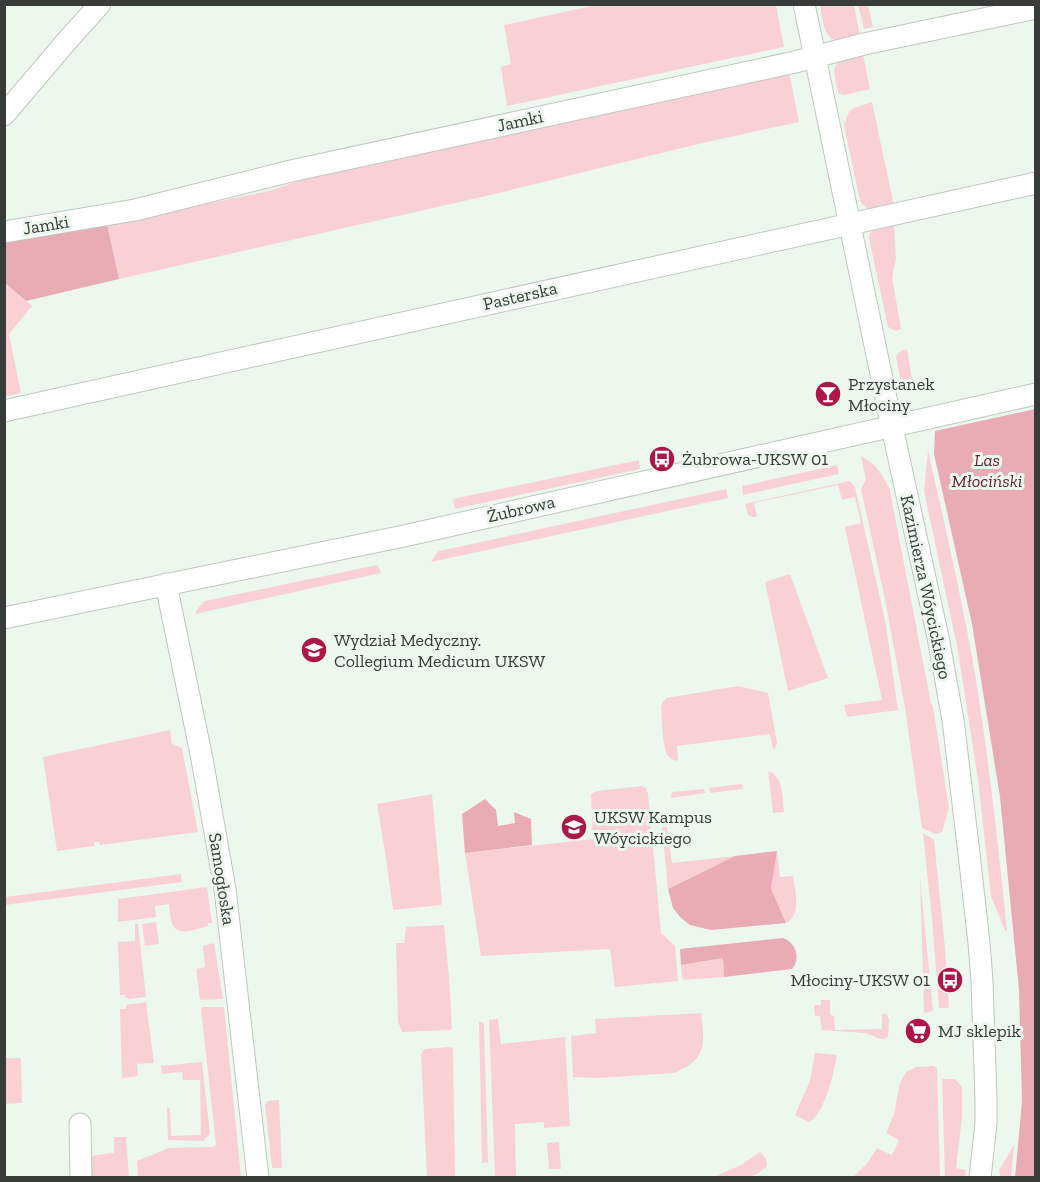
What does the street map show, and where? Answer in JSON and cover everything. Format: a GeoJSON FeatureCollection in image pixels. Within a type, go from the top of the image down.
{"type":"FeatureCollection","features":[{"type":"Feature","properties":{"kind":"street"},"geometry":{"type":"LineString","coordinates":[[4,115],[100,4]]}},
{"type":"Feature","properties":{"kind":"street","name":"Kazimierza Wóycickiego"},"geometry":{"type":"LineString","coordinates":[[804,4],[938,637],[953,720],[982,981],[986,1123],[980,1178]]}},
{"type":"Feature","properties":{"kind":"street","name":"Jamki"},"geometry":{"type":"LineString","coordinates":[[4,232],[135,210],[291,171],[1035,8]]}},
{"type":"Feature","properties":{"kind":"street","name":"Pasterska"},"geometry":{"type":"LineString","coordinates":[[4,411],[1035,183]]}},
{"type":"Feature","properties":{"kind":"street","name":"Żubrowa"},"geometry":{"type":"LineString","coordinates":[[4,618],[404,536],[1035,394]]}},
{"type":"Feature","properties":{"kind":"street","name":"Samogłoska"},"geometry":{"type":"LineString","coordinates":[[166,584],[202,759],[225,889],[258,1178]]}},
{"type":"Feature","properties":{"kind":"street"},"geometry":{"type":"LineString","coordinates":[[80,1124],[81,1178]]}},
{"type":"Feature","properties":{"kind":"shaded area"},"geometry":{"type":"Polygon","coordinates":[[[601,4],[776,5],[784,47],[507,106],[501,67],[511,64],[504,25],[601,4]]]}},
{"type":"Feature","properties":{"kind":"shaded area"},"geometry":{"type":"Polygon","coordinates":[[[820,5],[854,5],[860,36],[838,40],[831,38],[824,25],[820,5]]]}},
{"type":"Feature","properties":{"kind":"shaded area"},"geometry":{"type":"Polygon","coordinates":[[[858,5],[868,5],[873,27],[864,29],[858,5]]]}},
{"type":"Feature","properties":{"kind":"shaded area"},"geometry":{"type":"Polygon","coordinates":[[[863,54],[870,89],[845,95],[839,94],[834,69],[836,65],[845,59],[863,54]]]}},
{"type":"Feature","properties":{"kind":"shaded area"},"geometry":{"type":"Polygon","coordinates":[[[789,72],[799,122],[119,279],[107,224],[269,191],[317,175],[789,72]]]}},
{"type":"Feature","properties":{"kind":"shaded area"},"geometry":{"type":"Polygon","coordinates":[[[872,102],[894,206],[875,210],[867,208],[860,201],[844,125],[849,112],[872,102]]]}},
{"type":"Feature","properties":{"kind":"shaded area"},"geometry":{"type":"Polygon","coordinates":[[[894,223],[896,259],[892,277],[901,329],[896,331],[888,327],[869,238],[875,228],[894,223]]]}},
{"type":"Feature","properties":{"kind":"shaded area"},"geometry":{"type":"Polygon","coordinates":[[[5,283],[32,306],[9,334],[21,393],[5,397],[5,283]]]}},
{"type":"Feature","properties":{"kind":"shaded area"},"geometry":{"type":"Polygon","coordinates":[[[907,349],[912,380],[901,383],[896,356],[907,349]]]}},
{"type":"Feature","properties":{"kind":"shaded area"},"geometry":{"type":"Polygon","coordinates":[[[928,451],[961,601],[978,692],[1007,931],[1005,931],[991,896],[978,780],[958,651],[924,491],[928,451]]]}},
{"type":"Feature","properties":{"kind":"shaded area"},"geometry":{"type":"Polygon","coordinates":[[[861,456],[879,470],[890,491],[933,707],[949,808],[942,832],[935,834],[922,828],[905,708],[885,599],[861,489],[866,479],[861,456]]]}},
{"type":"Feature","properties":{"kind":"shaded area"},"geometry":{"type":"Polygon","coordinates":[[[639,460],[640,469],[455,509],[453,499],[639,460]]]}},
{"type":"Feature","properties":{"kind":"shaded area"},"geometry":{"type":"Polygon","coordinates":[[[837,465],[839,474],[743,495],[742,486],[837,465]]]}},
{"type":"Feature","properties":{"kind":"shaded area"},"geometry":{"type":"Polygon","coordinates":[[[850,481],[855,487],[886,625],[898,710],[847,717],[844,705],[882,700],[845,527],[861,523],[855,497],[842,500],[838,485],[754,503],[756,517],[748,515],[745,504],[850,481]]]}},
{"type":"Feature","properties":{"kind":"shaded area"},"geometry":{"type":"Polygon","coordinates":[[[726,489],[728,498],[431,562],[439,551],[726,489]]]}},
{"type":"Feature","properties":{"kind":"shaded area"},"geometry":{"type":"Polygon","coordinates":[[[377,565],[381,573],[195,614],[205,601],[377,565]]]}},
{"type":"Feature","properties":{"kind":"shaded area"},"geometry":{"type":"Polygon","coordinates":[[[790,574],[828,678],[788,691],[765,582],[790,574]]]}},
{"type":"Feature","properties":{"kind":"shaded area"},"geometry":{"type":"Polygon","coordinates":[[[738,686],[768,693],[777,743],[775,749],[773,749],[770,734],[677,746],[678,761],[669,757],[664,741],[661,707],[666,698],[738,686]]]}},
{"type":"Feature","properties":{"kind":"shaded area"},"geometry":{"type":"Polygon","coordinates":[[[170,730],[172,744],[182,748],[198,832],[100,845],[99,842],[94,842],[94,846],[57,851],[43,757],[170,730]]]}},
{"type":"Feature","properties":{"kind":"shaded area"},"geometry":{"type":"Polygon","coordinates":[[[768,771],[780,782],[784,812],[773,813],[768,771]]]}},
{"type":"Feature","properties":{"kind":"shaded area"},"geometry":{"type":"Polygon","coordinates":[[[741,784],[742,789],[710,793],[709,788],[741,784]]]}},
{"type":"Feature","properties":{"kind":"shaded area"},"geometry":{"type":"Polygon","coordinates":[[[642,786],[646,788],[648,794],[661,933],[675,946],[678,981],[615,987],[610,949],[481,956],[465,853],[593,839],[591,794],[597,791],[642,786]]]}},
{"type":"Feature","properties":{"kind":"shaded area"},"geometry":{"type":"Polygon","coordinates":[[[704,789],[705,793],[672,798],[671,796],[672,792],[704,789]]]}},
{"type":"Feature","properties":{"kind":"shaded area"},"geometry":{"type":"Polygon","coordinates":[[[432,794],[442,903],[441,905],[393,910],[377,804],[432,794]]]}},
{"type":"Feature","properties":{"kind":"shaded area"},"geometry":{"type":"Polygon","coordinates":[[[662,827],[667,827],[672,863],[735,856],[668,889],[662,827]]]}},
{"type":"Feature","properties":{"kind":"shaded area"},"geometry":{"type":"Polygon","coordinates":[[[923,833],[934,840],[945,948],[948,1008],[939,1008],[923,833]]]}},
{"type":"Feature","properties":{"kind":"shaded area"},"geometry":{"type":"Polygon","coordinates":[[[777,851],[780,877],[793,876],[796,895],[796,909],[786,923],[771,889],[777,851]]]}},
{"type":"Feature","properties":{"kind":"shaded area"},"geometry":{"type":"Polygon","coordinates":[[[181,874],[182,882],[5,905],[5,897],[181,874]]]}},
{"type":"Feature","properties":{"kind":"shaded area"},"geometry":{"type":"Polygon","coordinates":[[[920,877],[933,1011],[924,1013],[920,877]]]}},
{"type":"Feature","properties":{"kind":"shaded area"},"geometry":{"type":"Polygon","coordinates":[[[207,887],[212,923],[208,923],[208,926],[188,931],[175,928],[170,917],[169,904],[155,906],[156,917],[118,922],[118,899],[207,887]]]}},
{"type":"Feature","properties":{"kind":"shaded area"},"geometry":{"type":"Polygon","coordinates":[[[156,922],[159,944],[145,946],[142,924],[156,922]]]}},
{"type":"Feature","properties":{"kind":"shaded area"},"geometry":{"type":"Polygon","coordinates":[[[135,924],[138,924],[146,997],[128,999],[125,995],[120,995],[118,942],[135,941],[135,924]]]}},
{"type":"Feature","properties":{"kind":"shaded area"},"geometry":{"type":"Polygon","coordinates":[[[444,925],[452,1028],[450,1030],[402,1032],[398,1022],[396,943],[404,943],[406,927],[444,925]]]}},
{"type":"Feature","properties":{"kind":"shaded area"},"geometry":{"type":"Polygon","coordinates":[[[214,943],[223,999],[202,1000],[196,969],[205,967],[203,946],[214,943]]]}},
{"type":"Feature","properties":{"kind":"shaded area"},"geometry":{"type":"Polygon","coordinates":[[[723,958],[724,977],[684,980],[682,977],[681,965],[723,958]]]}},
{"type":"Feature","properties":{"kind":"shaded area"},"geometry":{"type":"Polygon","coordinates":[[[821,1000],[830,1000],[830,1015],[834,1016],[835,1030],[882,1029],[882,1014],[886,1014],[889,1019],[888,1037],[879,1039],[865,1033],[822,1030],[820,1016],[815,1016],[814,1005],[821,1005],[821,1000]]]}},
{"type":"Feature","properties":{"kind":"shaded area"},"geometry":{"type":"Polygon","coordinates":[[[146,1002],[154,1063],[137,1064],[138,1076],[122,1078],[120,1009],[126,1009],[126,1005],[146,1002]]]}},
{"type":"Feature","properties":{"kind":"shaded area"},"geometry":{"type":"Polygon","coordinates":[[[203,1007],[224,1007],[241,1177],[138,1177],[137,1161],[169,1148],[213,1147],[216,1145],[201,1009],[203,1007]]]}},
{"type":"Feature","properties":{"kind":"shaded area"},"geometry":{"type":"Polygon","coordinates":[[[701,1013],[703,1042],[701,1050],[693,1062],[685,1068],[674,1073],[599,1078],[573,1077],[571,1036],[596,1033],[595,1019],[701,1013]]]}},
{"type":"Feature","properties":{"kind":"shaded area"},"geometry":{"type":"Polygon","coordinates":[[[498,1019],[501,1044],[565,1037],[570,1126],[544,1128],[544,1122],[515,1124],[516,1177],[495,1177],[489,1020],[498,1019]]]}},
{"type":"Feature","properties":{"kind":"shaded area"},"geometry":{"type":"Polygon","coordinates":[[[479,1022],[484,1024],[488,1162],[482,1163],[479,1022]]]}},
{"type":"Feature","properties":{"kind":"shaded area"},"geometry":{"type":"Polygon","coordinates":[[[450,1047],[453,1049],[455,1177],[427,1177],[421,1054],[425,1049],[450,1047]]]}},
{"type":"Feature","properties":{"kind":"shaded area"},"geometry":{"type":"Polygon","coordinates":[[[815,1053],[837,1055],[824,1102],[815,1118],[809,1122],[795,1115],[810,1081],[815,1053]]]}},
{"type":"Feature","properties":{"kind":"shaded area"},"geometry":{"type":"Polygon","coordinates":[[[5,1058],[21,1058],[22,1103],[5,1104],[5,1058]]]}},
{"type":"Feature","properties":{"kind":"shaded area"},"geometry":{"type":"Polygon","coordinates":[[[202,1062],[210,1134],[203,1141],[168,1140],[167,1108],[170,1108],[171,1136],[201,1135],[200,1080],[183,1080],[182,1072],[162,1074],[161,1066],[202,1062]]]}},
{"type":"Feature","properties":{"kind":"shaded area"},"geometry":{"type":"Polygon","coordinates":[[[934,1066],[937,1069],[940,1177],[853,1177],[868,1162],[877,1148],[892,1155],[899,1140],[886,1133],[894,1114],[900,1083],[906,1072],[916,1067],[934,1066]]]}},
{"type":"Feature","properties":{"kind":"shaded area"},"geometry":{"type":"Polygon","coordinates":[[[942,1079],[955,1079],[962,1087],[962,1117],[956,1168],[966,1170],[965,1177],[945,1177],[942,1079]]]}},
{"type":"Feature","properties":{"kind":"shaded area"},"geometry":{"type":"Polygon","coordinates":[[[279,1100],[282,1168],[272,1168],[265,1104],[267,1101],[279,1100]]]}},
{"type":"Feature","properties":{"kind":"shaded area"},"geometry":{"type":"Polygon","coordinates":[[[114,1137],[126,1137],[129,1177],[86,1178],[90,1158],[114,1153],[114,1137]]]}},
{"type":"Feature","properties":{"kind":"shaded area"},"geometry":{"type":"Polygon","coordinates":[[[559,1142],[561,1169],[549,1169],[547,1143],[559,1142]]]}},
{"type":"Feature","properties":{"kind":"shaded area"},"geometry":{"type":"Polygon","coordinates":[[[1014,1145],[1011,1177],[1000,1177],[999,1170],[1014,1145]]]}},
{"type":"Feature","properties":{"kind":"shaded area"},"geometry":{"type":"Polygon","coordinates":[[[760,1152],[766,1159],[767,1166],[755,1175],[737,1178],[716,1176],[741,1165],[760,1152]]]}},
{"type":"Feature","properties":{"kind":"green space"},"geometry":{"type":"Polygon","coordinates":[[[107,224],[119,279],[26,301],[5,283],[4,239],[107,224]]]}},
{"type":"Feature","properties":{"kind":"green space","name":"Las Młociński"},"geometry":{"type":"Polygon","coordinates":[[[1035,409],[1036,1177],[1015,1178],[1022,1101],[1019,990],[1000,797],[972,624],[934,454],[935,431],[1035,409]]]}},
{"type":"Feature","properties":{"kind":"green space"},"geometry":{"type":"Polygon","coordinates":[[[485,799],[496,810],[498,826],[515,823],[514,812],[531,819],[532,845],[465,853],[462,814],[485,799]]]}},
{"type":"Feature","properties":{"kind":"green space"},"geometry":{"type":"Polygon","coordinates":[[[777,851],[771,889],[786,923],[711,930],[690,925],[673,908],[668,889],[735,856],[777,851]]]}},
{"type":"Feature","properties":{"kind":"green space"},"geometry":{"type":"Polygon","coordinates":[[[783,938],[791,943],[796,951],[795,965],[792,969],[724,977],[723,958],[681,965],[680,949],[783,938]]]}},
{"type":"Feature","properties":{"kind":"place","name":"Przystanek Młociny"},"geometry":{"type":"Point","coordinates":[828,394]}},
{"type":"Feature","properties":{"kind":"place","name":"Żubrowa-UKSW 01"},"geometry":{"type":"Point","coordinates":[662,459]}},
{"type":"Feature","properties":{"kind":"place","name":"Wydział Medyczny. Collegium Medicum UKSW"},"geometry":{"type":"Point","coordinates":[314,650]}},
{"type":"Feature","properties":{"kind":"place","name":"UKSW Kampus Wóycickiego"},"geometry":{"type":"Point","coordinates":[574,827]}},
{"type":"Feature","properties":{"kind":"place","name":"Młociny-UKSW 01"},"geometry":{"type":"Point","coordinates":[950,980]}},
{"type":"Feature","properties":{"kind":"place","name":"MJ sklepik"},"geometry":{"type":"Point","coordinates":[918,1031]}}]}
